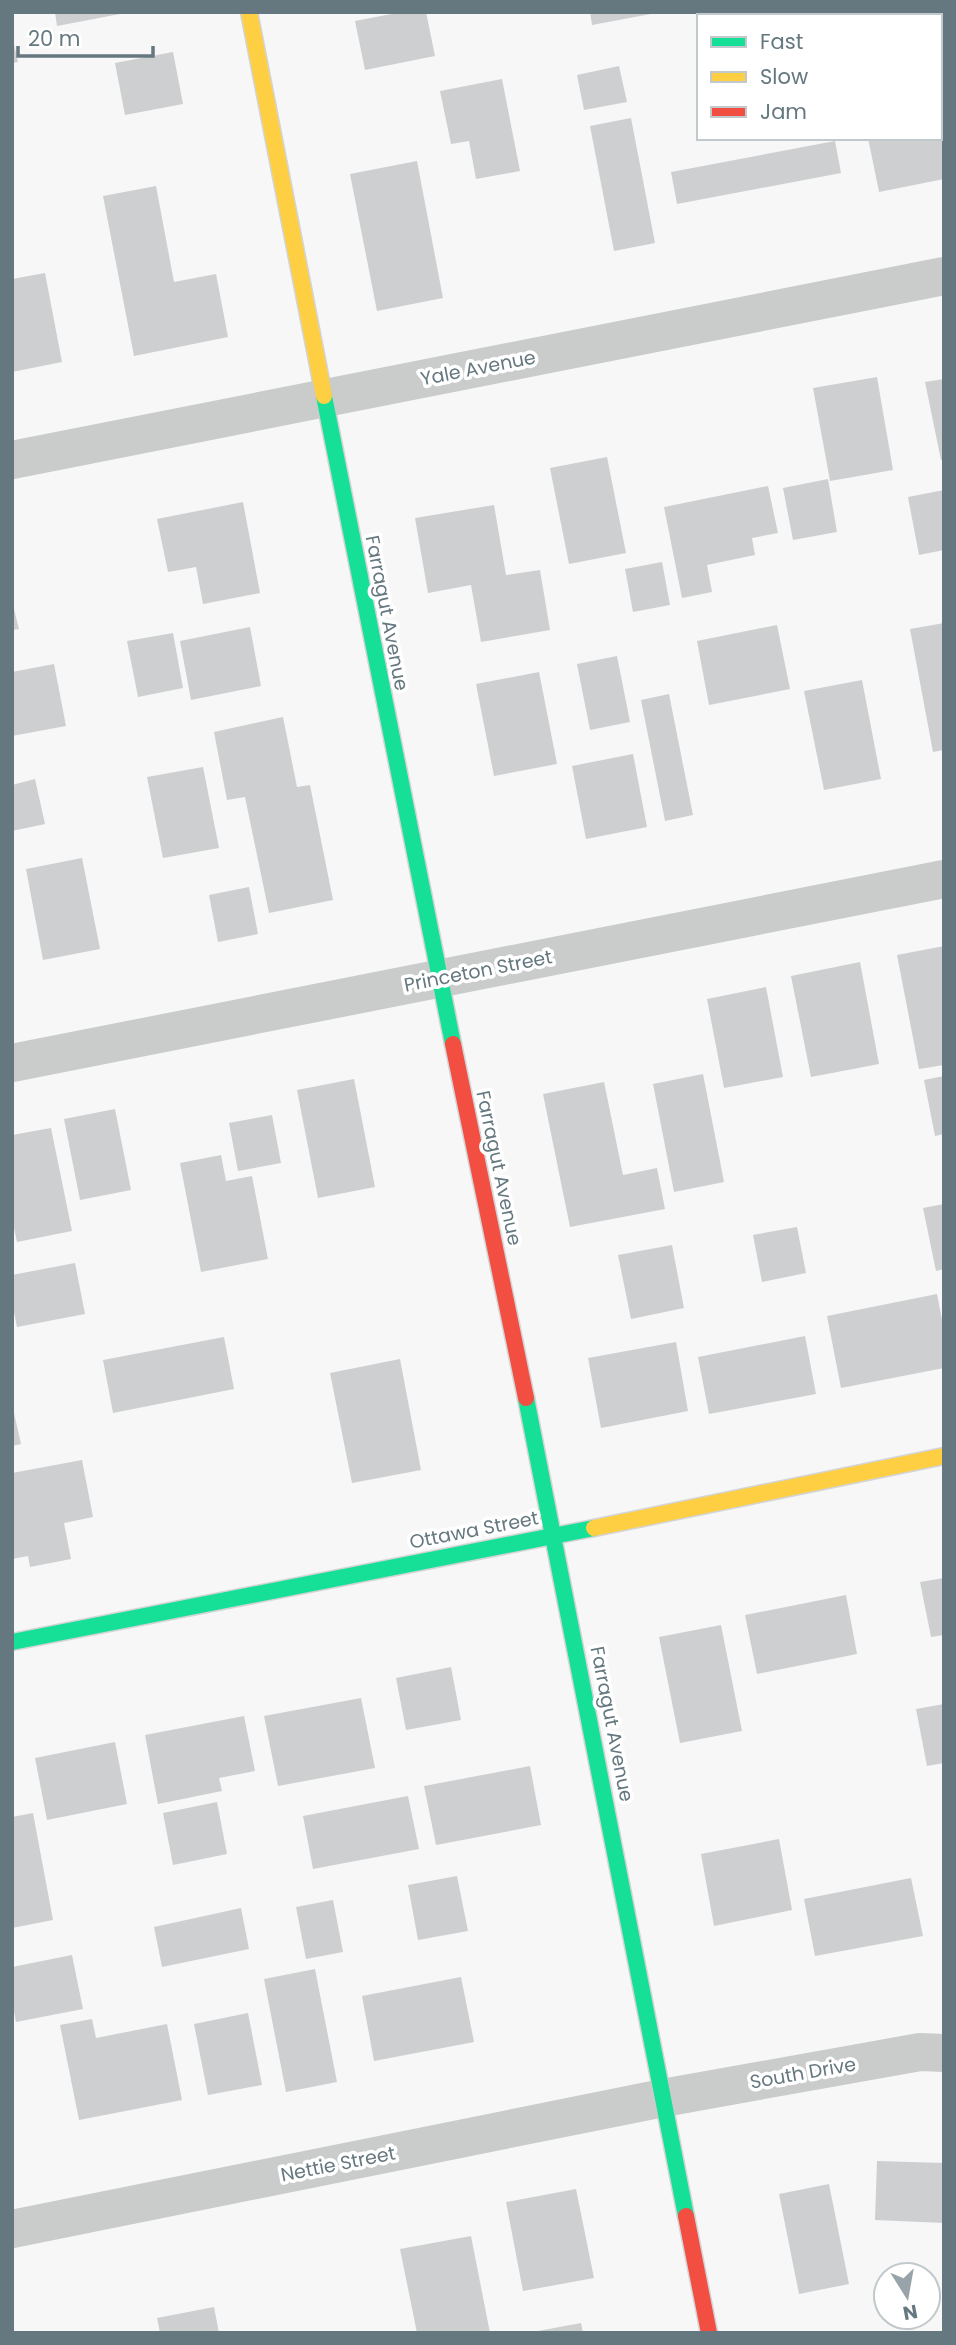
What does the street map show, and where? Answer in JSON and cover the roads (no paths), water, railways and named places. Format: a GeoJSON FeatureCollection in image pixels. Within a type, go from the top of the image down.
{"type":"FeatureCollection","features":[{"type":"Feature","properties":{"kind":"street","name":"Farragut Avenue"},"geometry":{"type":"LineString","coordinates":[[249,12],[439,978],[554,1536],[709,2333]]}},
{"type":"Feature","properties":{"kind":"street","name":"Yale Avenue"},"geometry":{"type":"LineString","coordinates":[[12,460],[944,276]]}},
{"type":"Feature","properties":{"kind":"street","name":"Princeton Street"},"geometry":{"type":"LineString","coordinates":[[12,1063],[944,879]]}},
{"type":"Feature","properties":{"kind":"street","name":"Ottawa Street"},"geometry":{"type":"LineString","coordinates":[[12,1642],[554,1536],[944,1456]]}},
{"type":"Feature","properties":{"kind":"street","name":"South Drive"},"geometry":{"type":"LineString","coordinates":[[663,2098],[920,2052],[944,2053]]}},
{"type":"Feature","properties":{"kind":"street","name":"Nettie Street"},"geometry":{"type":"LineString","coordinates":[[12,2229],[663,2098]]}}]}
